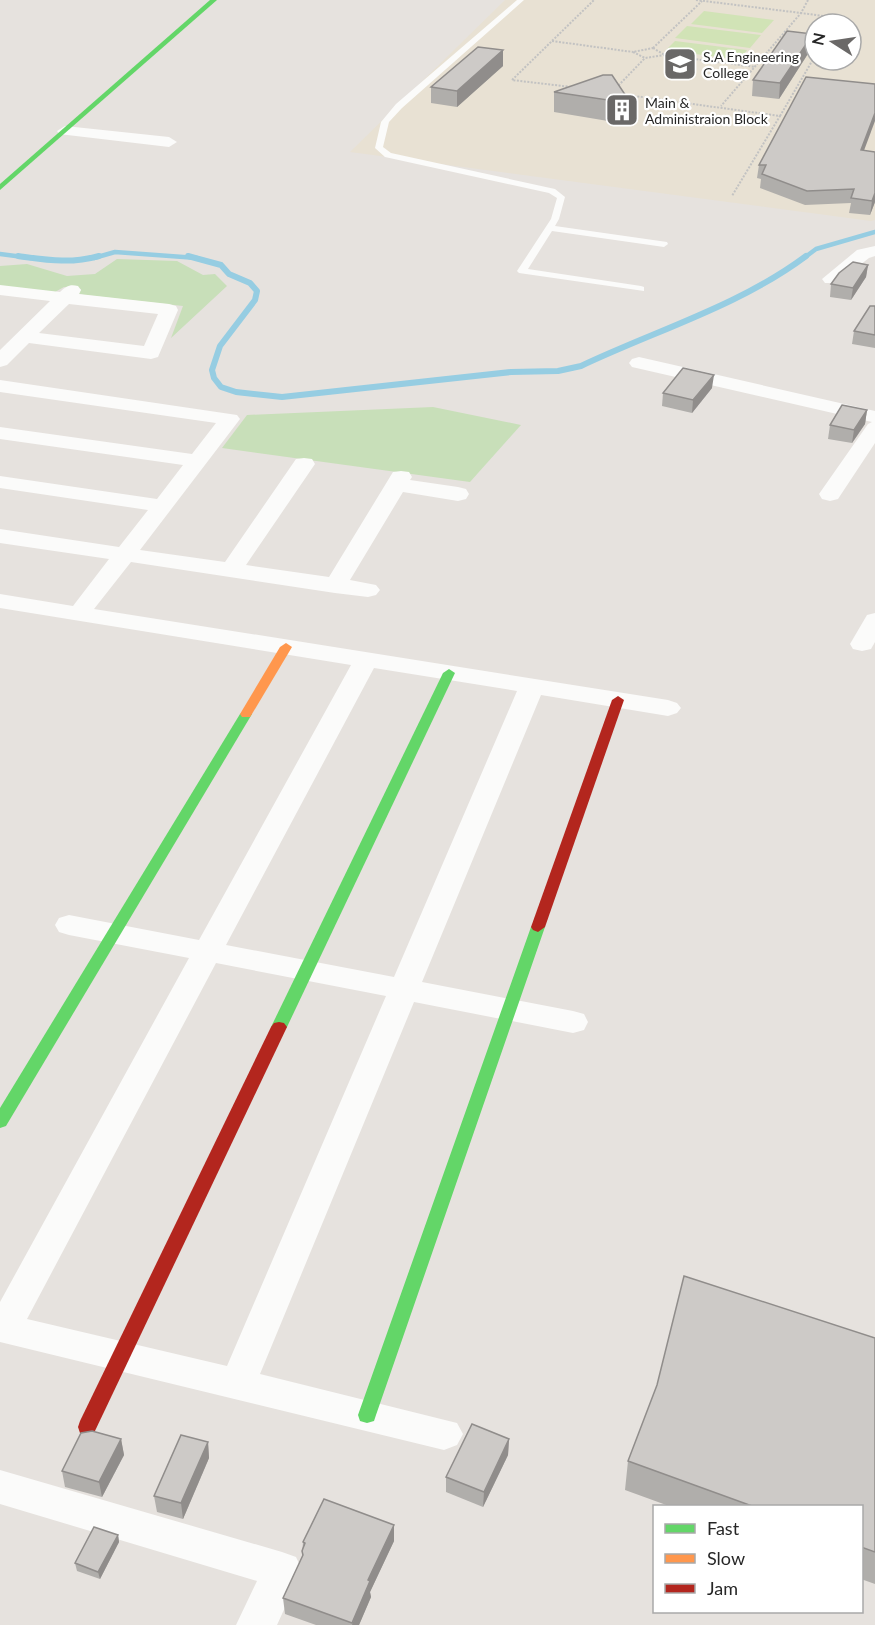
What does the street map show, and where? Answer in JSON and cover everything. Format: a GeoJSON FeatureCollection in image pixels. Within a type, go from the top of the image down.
{"type":"FeatureCollection","features":[{"type":"Feature","properties":{"kind":"street"},"geometry":{"type":"LineString","coordinates":[[0,173],[200,0]]}},
{"type":"Feature","properties":{"kind":"street"},"geometry":{"type":"LineString","coordinates":[[0,188],[214,0]]}},
{"type":"Feature","properties":{"kind":"street"},"geometry":{"type":"LineString","coordinates":[[64,131],[169,142],[157,154]]}},
{"type":"Feature","properties":{"kind":"street"},"geometry":{"type":"LineString","coordinates":[[831,279],[863,255],[875,251]]}},
{"type":"Feature","properties":{"kind":"street"},"geometry":{"type":"LineString","coordinates":[[0,290],[69,293],[169,310],[151,353],[25,337]]}},
{"type":"Feature","properties":{"kind":"street"},"geometry":{"type":"LineString","coordinates":[[0,361],[69,293]]}},
{"type":"Feature","properties":{"kind":"street"},"geometry":{"type":"LineString","coordinates":[[639,363],[875,417]]}},
{"type":"Feature","properties":{"kind":"street"},"geometry":{"type":"LineString","coordinates":[[0,386],[230,419],[79,614]]}},
{"type":"Feature","properties":{"kind":"street"},"geometry":{"type":"LineString","coordinates":[[830,494],[875,428]]}},
{"type":"Feature","properties":{"kind":"street"},"geometry":{"type":"LineString","coordinates":[[0,433],[198,461]]}},
{"type":"Feature","properties":{"kind":"street"},"geometry":{"type":"LineString","coordinates":[[231,570],[304,464]]}},
{"type":"Feature","properties":{"kind":"street"},"geometry":{"type":"LineString","coordinates":[[334,586],[399,481],[458,494]]}},
{"type":"Feature","properties":{"kind":"street"},"geometry":{"type":"LineString","coordinates":[[0,482],[163,506]]}},
{"type":"Feature","properties":{"kind":"street"},"geometry":{"type":"LineString","coordinates":[[0,536],[368,590]]}},
{"type":"Feature","properties":{"kind":"street"},"geometry":{"type":"LineString","coordinates":[[0,601],[668,708]]}},
{"type":"Feature","properties":{"kind":"street"},"geometry":{"type":"LineString","coordinates":[[862,644],[875,620]]}},
{"type":"Feature","properties":{"kind":"street"},"geometry":{"type":"LineString","coordinates":[[0,1122],[286,647]]}},
{"type":"Feature","properties":{"kind":"street"},"geometry":{"type":"LineString","coordinates":[[366,660],[209,952],[2,1327],[444,1434]]}},
{"type":"Feature","properties":{"kind":"street"},"geometry":{"type":"LineString","coordinates":[[87,1427],[448,673]]}},
{"type":"Feature","properties":{"kind":"street"},"geometry":{"type":"LineString","coordinates":[[238,1384],[532,686]]}},
{"type":"Feature","properties":{"kind":"street"},"geometry":{"type":"LineString","coordinates":[[368,1415],[618,700]]}},
{"type":"Feature","properties":{"kind":"street"},"geometry":{"type":"LineString","coordinates":[[69,925],[573,1022]]}},
{"type":"Feature","properties":{"kind":"street"},"geometry":{"type":"LineString","coordinates":[[0,1487],[282,1570],[256,1625]]}},
{"type":"Feature","properties":{"kind":"lane"},"geometry":{"type":"LineString","coordinates":[[521,0],[399,106],[385,122],[379,148],[388,155],[552,191],[561,197],[561,203],[549,228],[522,271],[641,289]]}},
{"type":"Feature","properties":{"kind":"lane"},"geometry":{"type":"LineString","coordinates":[[549,228],[664,244]]}},
{"type":"Feature","properties":{"kind":"path"},"geometry":{"type":"LineString","coordinates":[[578,88],[512,80],[594,0]]}},
{"type":"Feature","properties":{"kind":"path"},"geometry":{"type":"LineString","coordinates":[[696,0],[801,13]]}},
{"type":"Feature","properties":{"kind":"path"},"geometry":{"type":"LineString","coordinates":[[720,107],[801,13],[808,0]]}},
{"type":"Feature","properties":{"kind":"path"},"geometry":{"type":"LineString","coordinates":[[552,41],[633,52],[654,48],[703,1]]}},
{"type":"Feature","properties":{"kind":"path"},"geometry":{"type":"LineString","coordinates":[[654,48],[665,53],[665,56]]}},
{"type":"Feature","properties":{"kind":"path"},"geometry":{"type":"LineString","coordinates":[[633,52],[645,58],[665,56],[756,67]]}},
{"type":"Feature","properties":{"kind":"path"},"geometry":{"type":"LineString","coordinates":[[645,58],[611,93],[780,116]]}},
{"type":"Feature","properties":{"kind":"path"},"geometry":{"type":"LineString","coordinates":[[732,196],[805,72]]}},
{"type":"Feature","properties":{"kind":"path"},"geometry":{"type":"LineString","coordinates":[[800,81],[811,83]]}},
{"type":"Feature","properties":{"kind":"path"},"geometry":{"type":"LineString","coordinates":[[756,156],[767,157]]}},
{"type":"Feature","properties":{"kind":"shaded area"},"geometry":{"type":"Polygon","coordinates":[[[505,0],[875,0],[875,220],[350,152],[505,0]]]}},
{"type":"Feature","properties":{"kind":"green space"},"geometry":{"type":"Polygon","coordinates":[[[704,11],[774,20],[762,33],[691,24],[704,11]]]}},
{"type":"Feature","properties":{"kind":"green space"},"geometry":{"type":"Polygon","coordinates":[[[687,26],[761,35],[750,48],[675,38],[687,26]]]}},
{"type":"Feature","properties":{"kind":"green space"},"geometry":{"type":"Polygon","coordinates":[[[675,41],[747,50],[740,60],[666,50],[675,41]]]}},
{"type":"Feature","properties":{"kind":"green space"},"geometry":{"type":"Polygon","coordinates":[[[117,259],[177,261],[203,275],[215,274],[227,286],[171,338],[183,306],[84,295],[79,294],[81,289],[64,287],[55,292],[0,286],[0,266],[27,264],[67,276],[95,274],[117,259]]]}},
{"type":"Feature","properties":{"kind":"green space"},"geometry":{"type":"Polygon","coordinates":[[[433,407],[521,425],[470,482],[222,448],[247,415],[433,407]]]}},
{"type":"Feature","properties":{"kind":"building"},"geometry":{"type":"Polygon","coordinates":[[[787,31],[803,33],[803,49],[780,83],[753,80],[787,31]]]}},
{"type":"Feature","properties":{"kind":"building"},"geometry":{"type":"Polygon","coordinates":[[[478,47],[503,50],[457,91],[431,87],[478,47]]]}},
{"type":"Feature","properties":{"kind":"building"},"geometry":{"type":"Polygon","coordinates":[[[603,75],[612,75],[628,99],[621,99],[621,102],[554,92],[603,75]]]}},
{"type":"Feature","properties":{"kind":"building"},"geometry":{"type":"Polygon","coordinates":[[[806,77],[875,84],[875,113],[861,150],[875,152],[875,193],[872,201],[851,198],[854,189],[807,191],[762,174],[766,165],[759,165],[806,77]]]}},
{"type":"Feature","properties":{"kind":"building"},"geometry":{"type":"Polygon","coordinates":[[[853,262],[868,265],[853,288],[831,284],[839,273],[853,262]]]}},
{"type":"Feature","properties":{"kind":"building"},"geometry":{"type":"Polygon","coordinates":[[[870,306],[875,306],[875,335],[854,331],[870,306]]]}},
{"type":"Feature","properties":{"kind":"building"},"geometry":{"type":"Polygon","coordinates":[[[683,368],[714,375],[693,400],[663,393],[683,368]]]}},
{"type":"Feature","properties":{"kind":"building"},"geometry":{"type":"Polygon","coordinates":[[[842,405],[867,410],[854,430],[830,425],[842,405]]]}},
{"type":"Feature","properties":{"kind":"building"},"geometry":{"type":"Polygon","coordinates":[[[684,1276],[875,1338],[875,1552],[863,1548],[863,1505],[749,1505],[628,1461],[657,1385],[684,1276]]]}},
{"type":"Feature","properties":{"kind":"building"},"geometry":{"type":"Polygon","coordinates":[[[472,1424],[509,1439],[484,1492],[446,1477],[472,1424]]]}},
{"type":"Feature","properties":{"kind":"building"},"geometry":{"type":"Polygon","coordinates":[[[92,1431],[121,1439],[99,1482],[62,1471],[81,1433],[92,1431]]]}},
{"type":"Feature","properties":{"kind":"building"},"geometry":{"type":"Polygon","coordinates":[[[181,1435],[208,1442],[181,1503],[154,1496],[181,1435]]]}},
{"type":"Feature","properties":{"kind":"building"},"geometry":{"type":"Polygon","coordinates":[[[324,1499],[394,1525],[368,1580],[370,1581],[352,1623],[283,1598],[303,1555],[305,1543],[303,1542],[324,1499]]]}},
{"type":"Feature","properties":{"kind":"building"},"geometry":{"type":"Polygon","coordinates":[[[94,1527],[118,1535],[98,1572],[75,1563],[94,1527]]]}},
{"type":"Feature","properties":{"kind":"waterway"},"geometry":{"type":"LineString","coordinates":[[804,258],[816,249],[875,232]]}},
{"type":"Feature","properties":{"kind":"waterway"},"geometry":{"type":"LineString","coordinates":[[94,258],[115,252],[195,258]]}},
{"type":"Feature","properties":{"kind":"waterway"},"geometry":{"type":"LineString","coordinates":[[0,254],[31,258]]}},
{"type":"Feature","properties":{"kind":"waterway"},"geometry":{"type":"LineString","coordinates":[[18,256],[69,261],[99,256]]}},
{"type":"Feature","properties":{"kind":"waterway"},"geometry":{"type":"LineString","coordinates":[[188,256],[195,258]]}},
{"type":"Feature","properties":{"kind":"waterway"},"geometry":{"type":"LineString","coordinates":[[195,258],[221,265],[229,274],[250,283],[257,291],[255,300],[220,346],[212,370],[214,378],[221,387],[236,392],[282,397],[511,372],[558,371],[581,366],[725,303],[780,274],[806,256]]}},
{"type":"Feature","properties":{"kind":"traffic: fast"},"geometry":{"type":"LineString","coordinates":[[0,188],[214,0]]}},
{"type":"Feature","properties":{"kind":"traffic: fast"},"geometry":{"type":"LineString","coordinates":[[279,1027],[449,673]]}},
{"type":"Feature","properties":{"kind":"traffic: fast"},"geometry":{"type":"LineString","coordinates":[[0,1122],[246,714]]}},
{"type":"Feature","properties":{"kind":"traffic: fast"},"geometry":{"type":"LineString","coordinates":[[367,1415],[538,927]]}},
{"type":"Feature","properties":{"kind":"traffic: slow"},"geometry":{"type":"LineString","coordinates":[[246,714],[286,647]]}},
{"type":"Feature","properties":{"kind":"traffic: jam"},"geometry":{"type":"LineString","coordinates":[[538,927],[618,700]]}},
{"type":"Feature","properties":{"kind":"traffic: jam"},"geometry":{"type":"LineString","coordinates":[[87,1427],[279,1027]]}},
{"type":"Feature","properties":{"kind":"place","name":"S.A Engineering College"},"geometry":{"type":"Point","coordinates":[680,64]}},
{"type":"Feature","properties":{"kind":"place","name":"Main & Administraion Block"},"geometry":{"type":"Point","coordinates":[622,110]}}]}
